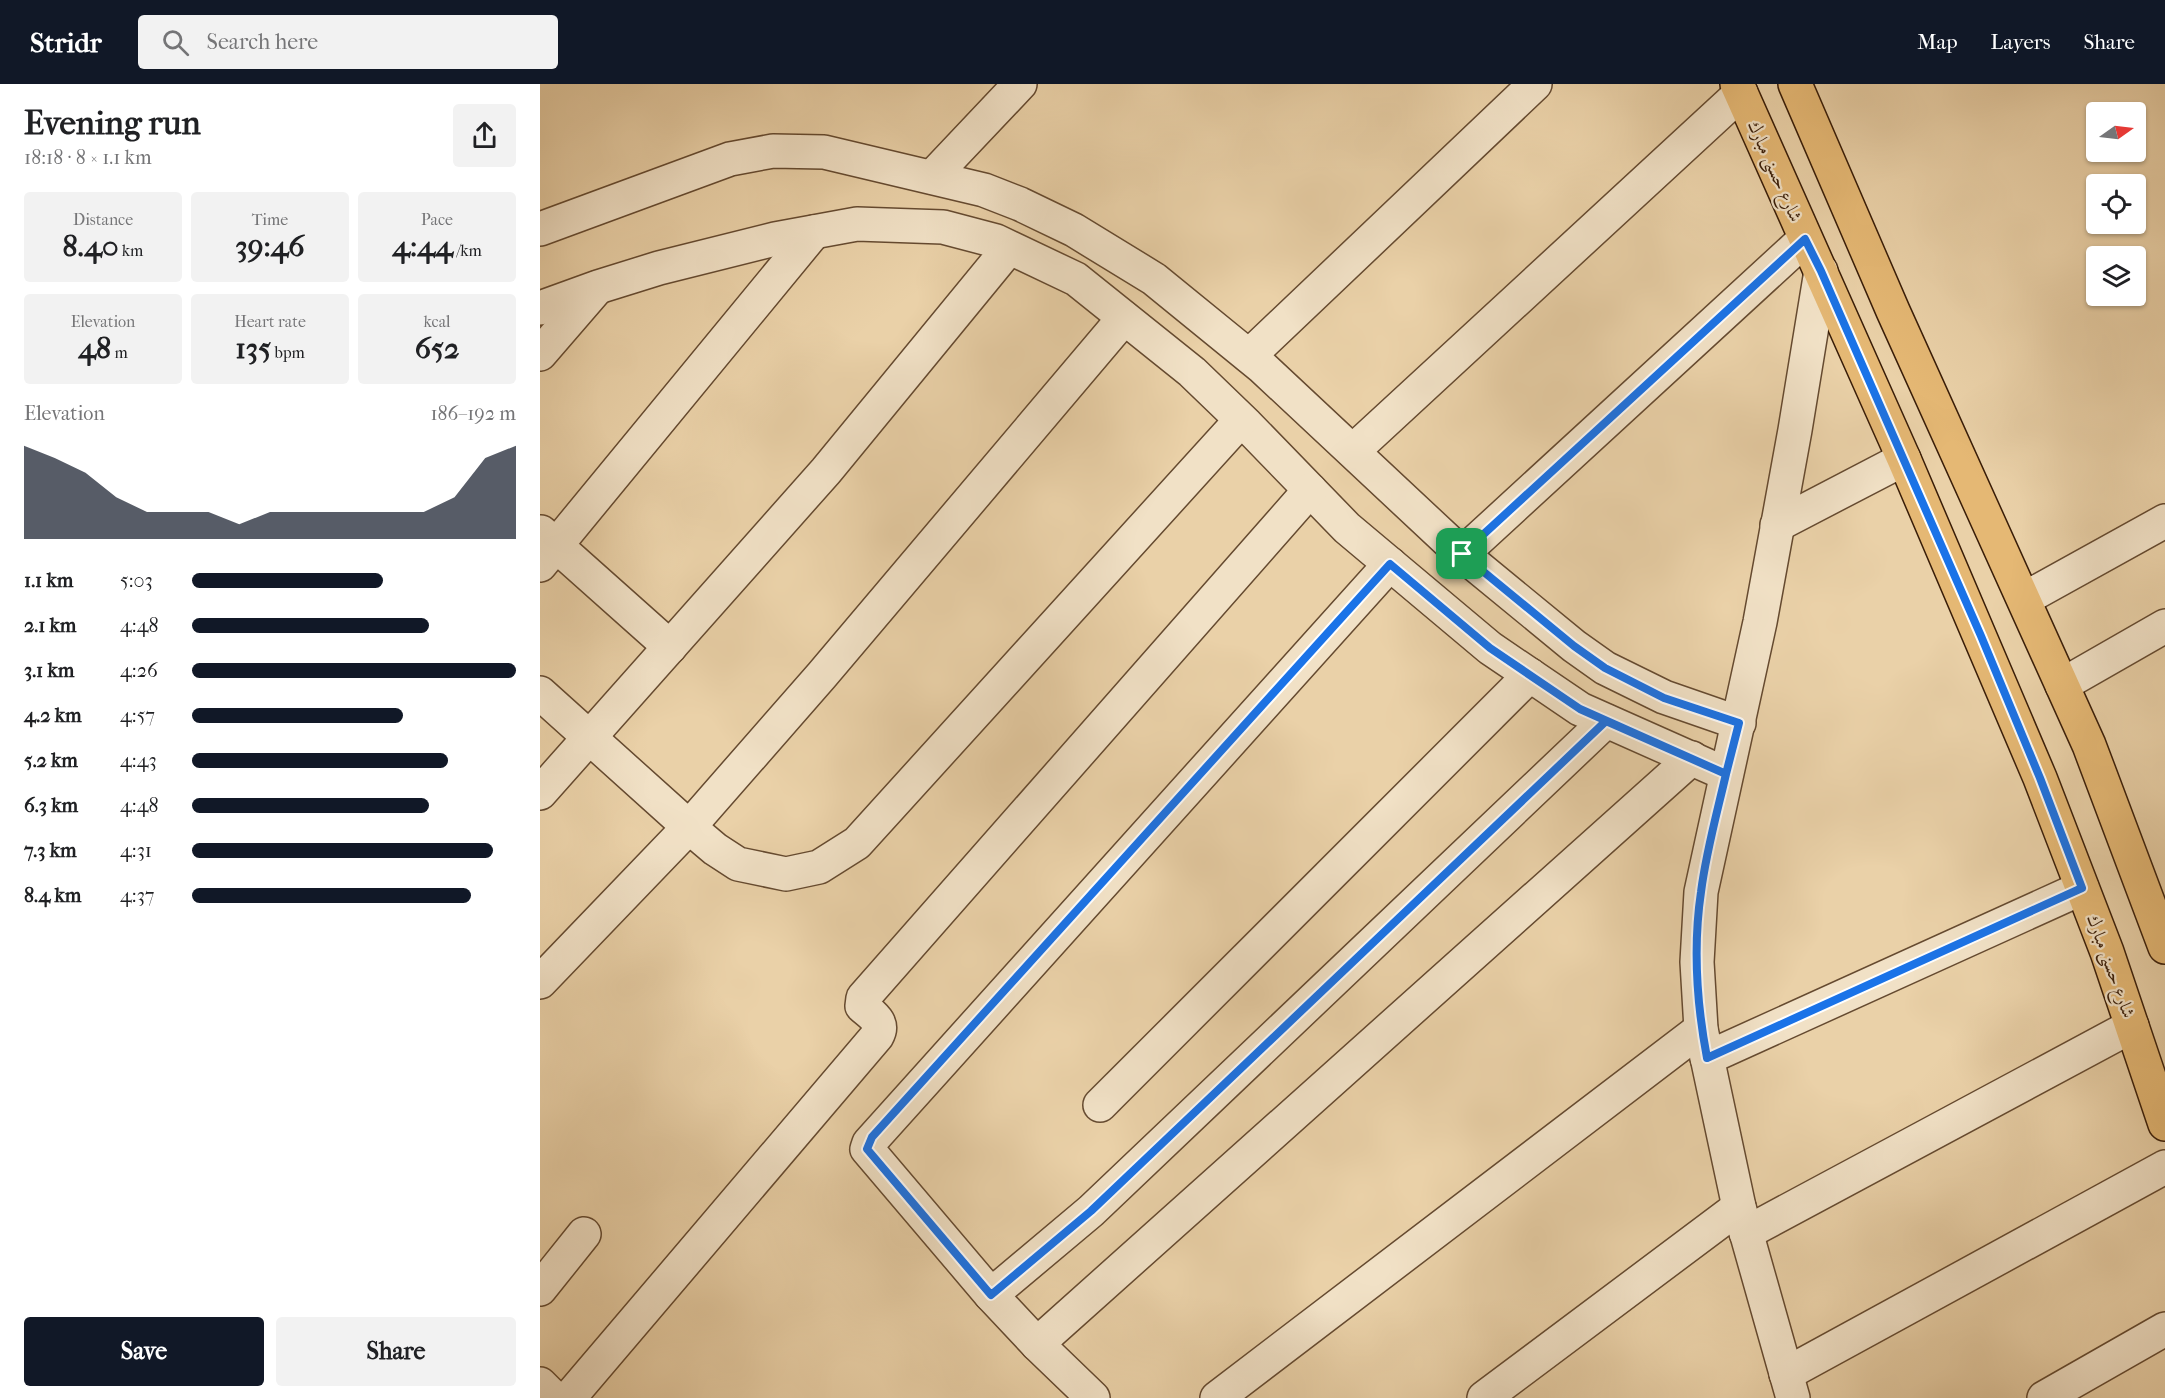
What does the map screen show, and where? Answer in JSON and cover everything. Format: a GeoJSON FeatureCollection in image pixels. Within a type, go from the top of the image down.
{"type":"FeatureCollection","features":[{"type":"Feature","properties":{"kind":"main road"},"geometry":{"type":"LineString","coordinates":[[1795,84],[1893,311],[2089,745],[2165,948]]}},
{"type":"Feature","properties":{"kind":"main road","name":"شارع حسنى مبارك"},"geometry":{"type":"LineString","coordinates":[[1739,89],[1904,459],[2040,778],[2107,952],[2165,1124]]}},
{"type":"Feature","properties":{"kind":"street"},"geometry":{"type":"LineString","coordinates":[[932,177],[1020,84]]}},
{"type":"Feature","properties":{"kind":"street"},"geometry":{"type":"LineString","coordinates":[[1249,356],[1535,84]]}},
{"type":"Feature","properties":{"kind":"street"},"geometry":{"type":"LineString","coordinates":[[1353,451],[1739,89]]}},
{"type":"Feature","properties":{"kind":"street"},"geometry":{"type":"LineString","coordinates":[[540,229],[730,159],[773,151],[824,152],[984,190],[1020,204],[1074,230],[1154,279],[1249,356],[1462,554],[1574,646],[1605,668],[1664,698],[1739,723]]}},
{"type":"Feature","properties":{"kind":"street"},"geometry":{"type":"LineString","coordinates":[[540,308],[659,268],[775,239],[857,224],[943,227],[996,242],[1076,279],[1192,372],[1347,528],[1490,648],[1580,709],[1726,774]]}},
{"type":"Feature","properties":{"kind":"street"},"geometry":{"type":"LineString","coordinates":[[670,647],[546,547],[814,232]]}},
{"type":"Feature","properties":{"kind":"street"},"geometry":{"type":"LineString","coordinates":[[1462,554],[1805,239]]}},
{"type":"Feature","properties":{"kind":"street"},"geometry":{"type":"LineString","coordinates":[[540,793],[826,471],[1009,248]]}},
{"type":"Feature","properties":{"kind":"street"},"geometry":{"type":"LineString","coordinates":[[1821,271],[1778,525],[1739,723],[1701,892],[1697,962],[1704,1044],[1743,1220],[1790,1386],[2165,1167]]}},
{"type":"Feature","properties":{"kind":"street"},"geometry":{"type":"LineString","coordinates":[[540,354],[598,287]]}},
{"type":"Feature","properties":{"kind":"street"},"geometry":{"type":"LineString","coordinates":[[540,982],[689,827],[822,675],[1124,318]]}},
{"type":"Feature","properties":{"kind":"street"},"geometry":{"type":"LineString","coordinates":[[540,693],[689,827],[738,864],[786,874],[819,867],[857,843],[1242,420]]}},
{"type":"Feature","properties":{"kind":"street"},"geometry":{"type":"LineString","coordinates":[[1778,525],[1904,459]]}},
{"type":"Feature","properties":{"kind":"street"},"geometry":{"type":"LineString","coordinates":[[569,1398],[877,1036],[881,1029],[880,1025],[861,1006],[863,998],[1310,490]]}},
{"type":"Feature","properties":{"kind":"street"},"geometry":{"type":"LineString","coordinates":[[2024,598],[2165,521]]}},
{"type":"Feature","properties":{"kind":"street"},"geometry":{"type":"LineString","coordinates":[[1093,1398],[991,1295],[867,1149],[872,1137],[1390,564]]}},
{"type":"Feature","properties":{"kind":"street"},"geometry":{"type":"LineString","coordinates":[[2062,685],[2165,626]]}},
{"type":"Feature","properties":{"kind":"street"},"geometry":{"type":"LineString","coordinates":[[1100,1105],[1530,675]]}},
{"type":"Feature","properties":{"kind":"street"},"geometry":{"type":"LineString","coordinates":[[991,1295],[1091,1211],[1606,721]]}},
{"type":"Feature","properties":{"kind":"street"},"geometry":{"type":"LineString","coordinates":[[1037,1344],[1692,758]]}},
{"type":"Feature","properties":{"kind":"street"},"geometry":{"type":"LineString","coordinates":[[1217,1398],[1704,1044],[2082,888]]}},
{"type":"Feature","properties":{"kind":"street"},"geometry":{"type":"LineString","coordinates":[[1484,1398],[1743,1220],[2132,1026]]}},
{"type":"Feature","properties":{"kind":"street"},"geometry":{"type":"LineString","coordinates":[[540,1289],[584,1234]]}},
{"type":"Feature","properties":{"kind":"street"},"geometry":{"type":"LineString","coordinates":[[2044,1398],[2165,1329]]}},
{"type":"Feature","properties":{"kind":"street"},"geometry":{"type":"LineString","coordinates":[[540,1384],[554,1398]]}},
{"type":"Feature","properties":{"kind":"route"},"geometry":{"type":"LineString","coordinates":[[1462,554],[1574,646],[1605,668],[1664,698],[1739,723],[1726,774],[1645,739],[1606,721],[1580,709],[1490,648],[1390,564],[872,1137],[867,1149],[991,1295],[1091,1211],[1606,721],[1726,774],[1701,892],[1697,962],[1701,1029],[1707,1058],[2082,888],[2040,778],[1981,636],[1805,239],[1462,554]]}}]}
